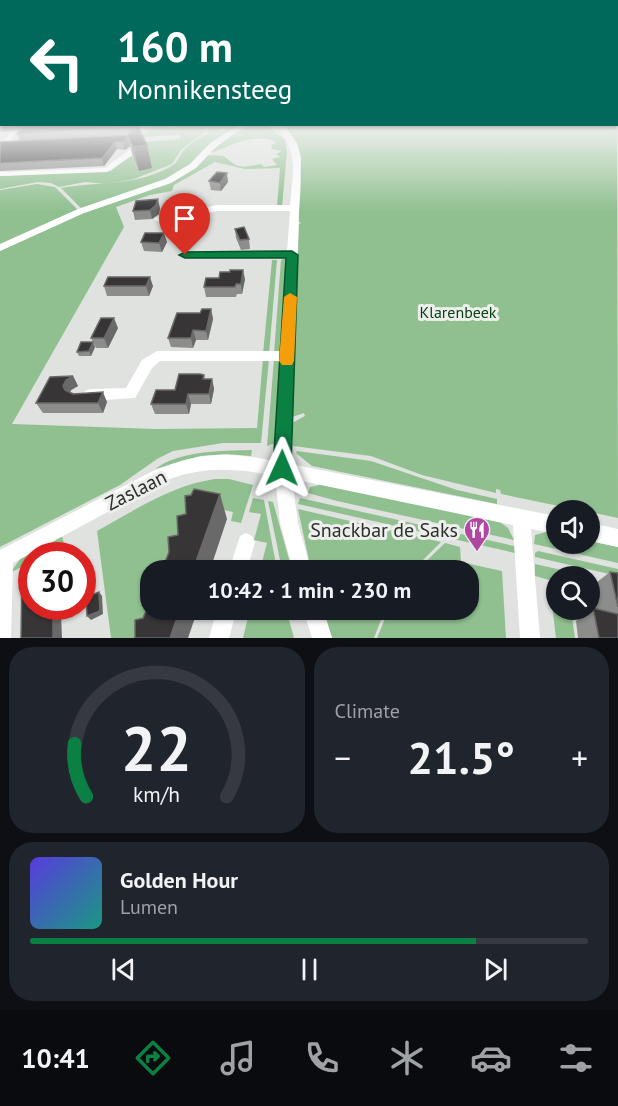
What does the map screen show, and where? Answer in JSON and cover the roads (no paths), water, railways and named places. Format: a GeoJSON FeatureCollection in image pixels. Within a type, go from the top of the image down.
{"type":"FeatureCollection","features":[{"type":"Feature","properties":{"kind":"street"},"geometry":{"type":"LineString","coordinates":[[0,174],[109,170],[131,152]]}},
{"type":"Feature","properties":{"kind":"street"},"geometry":{"type":"LineString","coordinates":[[0,248],[81,211],[168,181],[193,166],[207,152]]}},
{"type":"Feature","properties":{"kind":"street"},"geometry":{"type":"LineString","coordinates":[[295,152],[297,158],[282,468],[289,523],[299,560]]}},
{"type":"Feature","properties":{"kind":"street"},"geometry":{"type":"LineString","coordinates":[[159,219],[217,208],[294,208]]}},
{"type":"Feature","properties":{"kind":"street"},"geometry":{"type":"LineString","coordinates":[[185,255],[292,255]]}},
{"type":"Feature","properties":{"kind":"street"},"geometry":{"type":"LineString","coordinates":[[78,395],[130,394],[147,364],[157,356],[287,356]]}},
{"type":"Feature","properties":{"kind":"street","name":"Zaslaan"},"geometry":{"type":"LineString","coordinates":[[2,559],[179,468],[198,463],[227,461],[282,468],[546,523]]}},
{"type":"Feature","properties":{"kind":"street"},"geometry":{"type":"LineString","coordinates":[[521,518],[530,638]]}},
{"type":"Feature","properties":{"kind":"street"},"geometry":{"type":"LineString","coordinates":[[600,534],[618,538]]}},
{"type":"Feature","properties":{"kind":"street"},"geometry":{"type":"LineString","coordinates":[[241,560],[246,542]]}},
{"type":"Feature","properties":{"kind":"street"},"geometry":{"type":"LineString","coordinates":[[1,638],[2,559]]}},
{"type":"Feature","properties":{"kind":"street"},"geometry":{"type":"LineString","coordinates":[[219,638],[224,620]]}},
{"type":"Feature","properties":{"kind":"street"},"geometry":{"type":"LineString","coordinates":[[316,620],[322,638]]}},
{"type":"Feature","properties":{"kind":"place","name":"Snackbar de Saks"},"geometry":{"type":"Point","coordinates":[477,553]}},
{"type":"Feature","properties":{"kind":"park label","name":"Klarenbeek"},"geometry":{"type":"Point","coordinates":[458,312]}}]}
